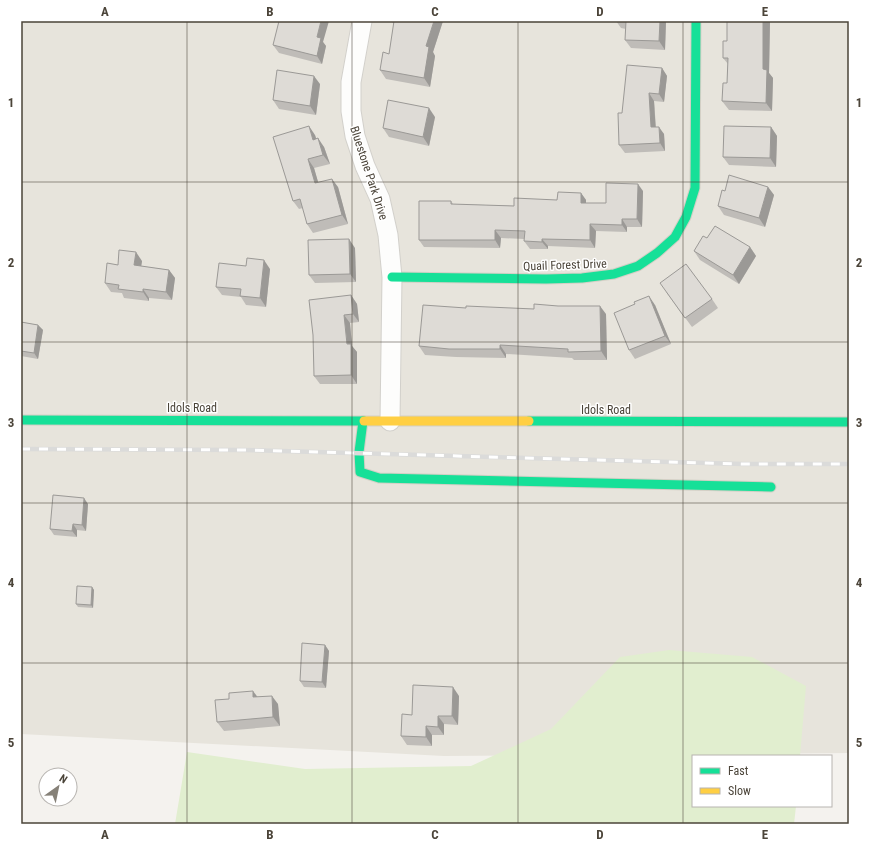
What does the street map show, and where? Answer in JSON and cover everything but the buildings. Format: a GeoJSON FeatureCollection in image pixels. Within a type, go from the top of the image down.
{"type":"FeatureCollection","features":[{"type":"Feature","properties":{"kind":"street","name":"Bluestone Park Drive"},"geometry":{"type":"LineString","coordinates":[[362,21],[351,82],[351,110],[355,136],[365,166],[380,199],[388,235],[392,277],[390,421]]}},
{"type":"Feature","properties":{"kind":"street","name":"Quail Forest Drive"},"geometry":{"type":"LineString","coordinates":[[392,277],[582,278],[614,274],[638,266],[657,253],[675,236],[686,217],[695,188],[696,21]]}},
{"type":"Feature","properties":{"kind":"street","name":"Idols Road"},"geometry":{"type":"LineString","coordinates":[[21,420],[849,422]]}},
{"type":"Feature","properties":{"kind":"street"},"geometry":{"type":"LineString","coordinates":[[363,421],[359,452],[360,472],[379,478],[771,487]]}},
{"type":"Feature","properties":{"kind":"shaded area"},"geometry":{"type":"Polygon","coordinates":[[[21,21],[849,21],[849,753],[444,756],[21,734],[21,21]]]}},
{"type":"Feature","properties":{"kind":"green space"},"geometry":{"type":"Polygon","coordinates":[[[669,650],[752,657],[806,686],[800,755],[692,755],[692,807],[796,807],[794,824],[175,824],[187,752],[305,769],[471,766],[551,729],[620,657],[669,650]]]}},
{"type":"Feature","properties":{"kind":"railway"},"geometry":{"type":"LineString","coordinates":[[21,449],[244,450],[742,464],[849,464]]}},
{"type":"Feature","properties":{"kind":"traffic: fast"},"geometry":{"type":"LineString","coordinates":[[392,277],[582,278],[614,274],[638,266],[657,253],[675,237],[686,217],[695,188],[696,21]]}},
{"type":"Feature","properties":{"kind":"traffic: fast"},"geometry":{"type":"LineString","coordinates":[[21,420],[364,421]]}},
{"type":"Feature","properties":{"kind":"traffic: fast"},"geometry":{"type":"LineString","coordinates":[[363,421],[359,452],[360,472],[379,478],[771,487]]}},
{"type":"Feature","properties":{"kind":"traffic: fast"},"geometry":{"type":"LineString","coordinates":[[529,421],[849,422]]}},
{"type":"Feature","properties":{"kind":"traffic: slow"},"geometry":{"type":"LineString","coordinates":[[364,421],[529,421]]}}]}
